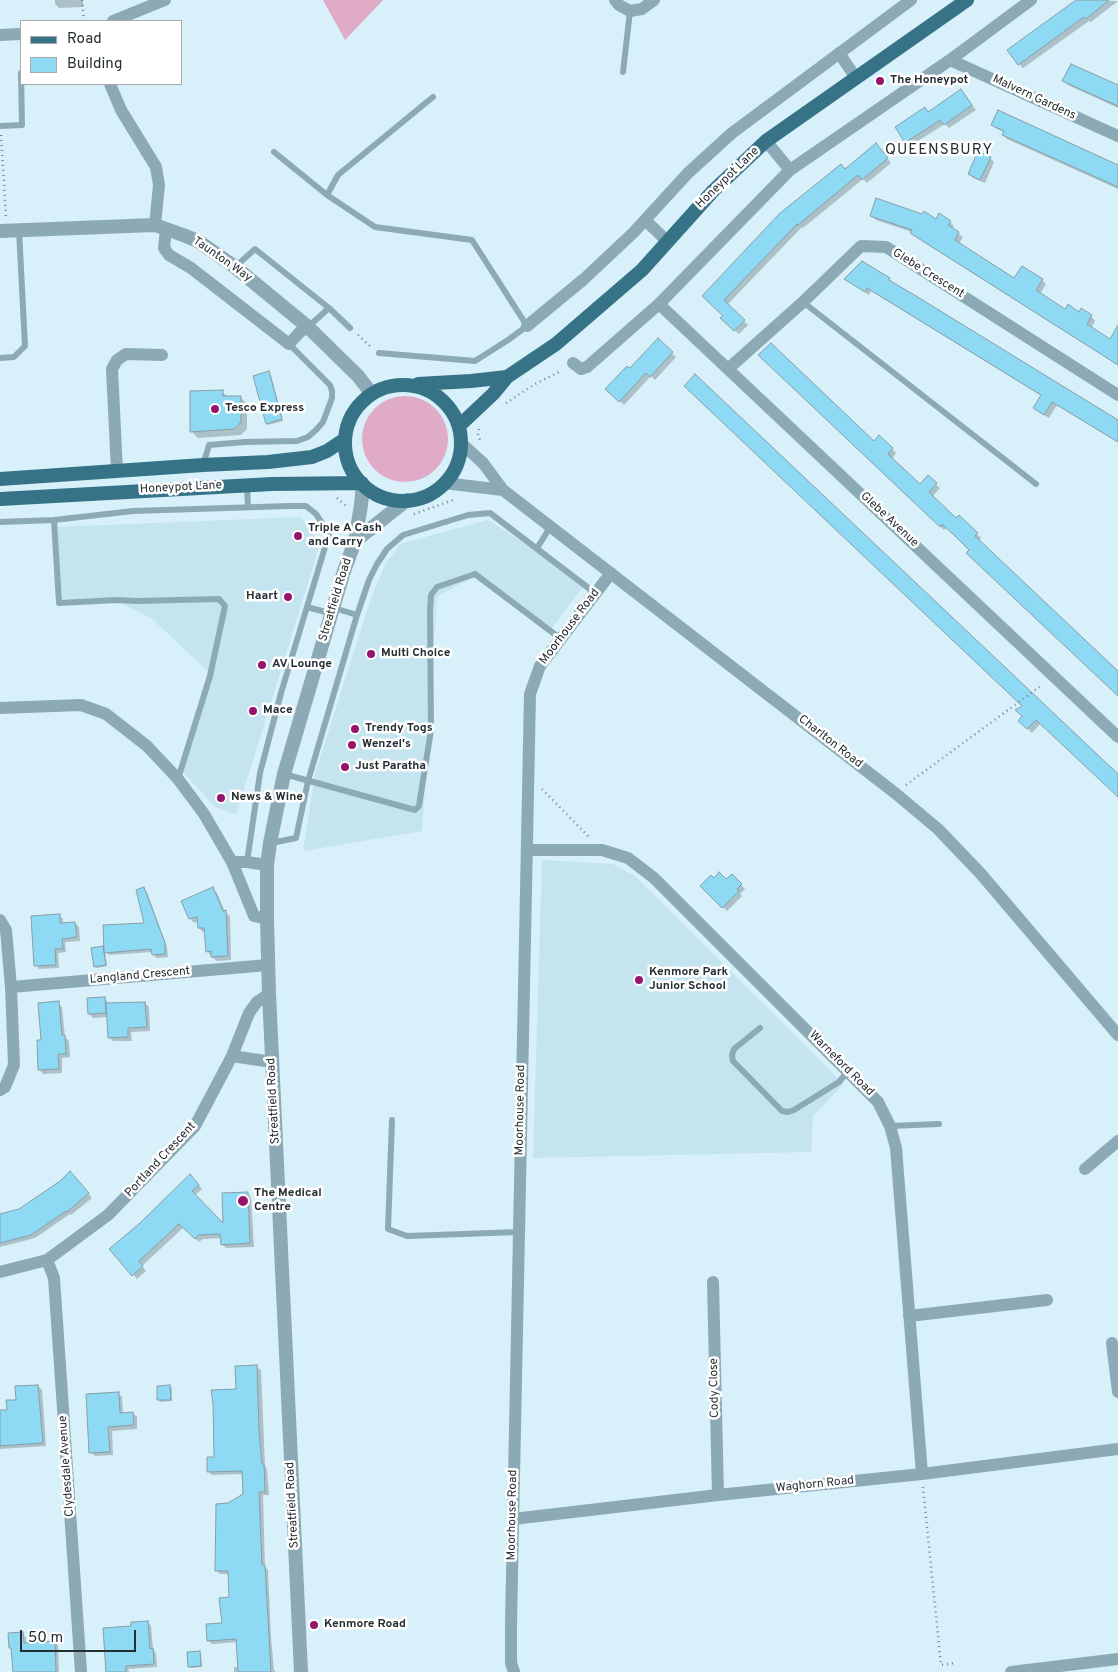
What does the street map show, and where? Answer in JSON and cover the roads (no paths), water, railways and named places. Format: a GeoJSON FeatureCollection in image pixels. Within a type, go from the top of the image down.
{"type":"FeatureCollection","features":[{"type":"Feature","properties":{"kind":"main road","name":"Honeypot Lane"},"geometry":{"type":"LineString","coordinates":[[459,426],[493,394],[507,377],[556,344],[642,270],[713,191],[766,142],[967,0]]}},
{"type":"Feature","properties":{"kind":"main road","name":"Honeypot Lane"},"geometry":{"type":"LineString","coordinates":[[410,385],[507,377]]}},
{"type":"Feature","properties":{"kind":"main road"},"geometry":{"type":"LineString","coordinates":[[410,385],[426,389],[441,398],[450,409],[459,426],[461,443],[459,458],[454,471],[444,483],[427,495],[407,500],[394,500],[380,496],[363,484],[352,470],[346,455],[346,439],[350,420],[360,403],[372,394],[392,386],[410,385]]}},
{"type":"Feature","properties":{"kind":"main road","name":"Honeypot Lane"},"geometry":{"type":"LineString","coordinates":[[0,479],[268,462],[312,457],[328,451],[346,439]]}},
{"type":"Feature","properties":{"kind":"main road","name":"Honeypot Lane"},"geometry":{"type":"LineString","coordinates":[[0,499],[247,485],[363,484]]}},
{"type":"Feature","properties":{"kind":"street"},"geometry":{"type":"LineString","coordinates":[[115,20],[165,0]]}},
{"type":"Feature","properties":{"kind":"street"},"geometry":{"type":"LineString","coordinates":[[615,0],[619,5],[630,10],[642,8],[654,0]]}},
{"type":"Feature","properties":{"kind":"street"},"geometry":{"type":"LineString","coordinates":[[527,326],[584,279],[644,220],[688,173],[732,133],[911,0]]}},
{"type":"Feature","properties":{"kind":"street"},"geometry":{"type":"LineString","coordinates":[[573,363],[581,369],[588,367],[659,304],[790,170],[950,60],[1031,0]]}},
{"type":"Feature","properties":{"kind":"street"},"geometry":{"type":"LineString","coordinates":[[0,35],[20,34]]}},
{"type":"Feature","properties":{"kind":"street"},"geometry":{"type":"LineString","coordinates":[[840,53],[856,78]]}},
{"type":"Feature","properties":{"kind":"street","name":"Malvern Gardens"},"geometry":{"type":"LineString","coordinates":[[950,60],[1118,136]]}},
{"type":"Feature","properties":{"kind":"street"},"geometry":{"type":"LineString","coordinates":[[110,85],[121,110],[156,167],[164,248],[169,255],[191,268],[289,344],[300,332],[308,327]]}},
{"type":"Feature","properties":{"kind":"street"},"geometry":{"type":"LineString","coordinates":[[766,142],[790,170]]}},
{"type":"Feature","properties":{"kind":"street"},"geometry":{"type":"LineString","coordinates":[[644,220],[667,241]]}},
{"type":"Feature","properties":{"kind":"street","name":"Taunton Way"},"geometry":{"type":"LineString","coordinates":[[9,230],[161,227],[198,242],[235,267],[308,327],[358,376],[372,394]]}},
{"type":"Feature","properties":{"kind":"street","name":"Glebe Crescent"},"geometry":{"type":"LineString","coordinates":[[728,369],[803,302],[861,246],[886,247],[1118,395]]}},
{"type":"Feature","properties":{"kind":"street","name":"Glebe Avenue"},"geometry":{"type":"LineString","coordinates":[[659,304],[1118,737]]}},
{"type":"Feature","properties":{"kind":"street"},"geometry":{"type":"LineString","coordinates":[[117,471],[112,369],[117,360],[126,354],[162,354]]}},
{"type":"Feature","properties":{"kind":"street","name":"Charlton Road"},"geometry":{"type":"LineString","coordinates":[[461,443],[483,462],[503,490],[895,793],[938,829],[981,874],[1118,1035]]}},
{"type":"Feature","properties":{"kind":"street"},"geometry":{"type":"LineString","coordinates":[[444,483],[503,490]]}},
{"type":"Feature","properties":{"kind":"street","name":"Streatfield Road"},"geometry":{"type":"LineString","coordinates":[[301,1672],[269,994],[267,865],[284,774],[344,571],[355,541],[363,484]]}},
{"type":"Feature","properties":{"kind":"street","name":"Streatfield Road"},"geometry":{"type":"LineString","coordinates":[[355,541],[407,500]]}},
{"type":"Feature","properties":{"kind":"street","name":"Moorhouse Road"},"geometry":{"type":"LineString","coordinates":[[514,1672],[511,1663],[512,1519],[530,694],[540,666],[611,573]]}},
{"type":"Feature","properties":{"kind":"street"},"geometry":{"type":"LineString","coordinates":[[0,708],[81,705],[106,714],[147,746],[178,779],[204,814],[232,862],[254,916],[267,919]]}},
{"type":"Feature","properties":{"kind":"street","name":"Warneford Road"},"geometry":{"type":"LineString","coordinates":[[527,850],[602,850],[628,858],[654,878],[878,1102],[890,1126],[896,1148],[922,1474]]}},
{"type":"Feature","properties":{"kind":"street"},"geometry":{"type":"LineString","coordinates":[[232,862],[267,865]]}},
{"type":"Feature","properties":{"kind":"street"},"geometry":{"type":"LineString","coordinates":[[0,920],[6,930],[11,987],[14,1065],[5,1087],[0,1090]]}},
{"type":"Feature","properties":{"kind":"street","name":"Langland Crescent"},"geometry":{"type":"LineString","coordinates":[[11,987],[268,965]]}},
{"type":"Feature","properties":{"kind":"street","name":"Portland Crescent"},"geometry":{"type":"LineString","coordinates":[[0,1272],[47,1260],[108,1215],[195,1126],[232,1056],[249,1013],[257,1002],[269,994]]}},
{"type":"Feature","properties":{"kind":"street"},"geometry":{"type":"LineString","coordinates":[[232,1056],[272,1062]]}},
{"type":"Feature","properties":{"kind":"street"},"geometry":{"type":"LineString","coordinates":[[1085,1169],[1118,1141]]}},
{"type":"Feature","properties":{"kind":"street","name":"Clydesdale Avenue"},"geometry":{"type":"LineString","coordinates":[[47,1260],[54,1278],[81,1672]]}},
{"type":"Feature","properties":{"kind":"street","name":"Cody Close"},"geometry":{"type":"LineString","coordinates":[[713,1282],[718,1495]]}},
{"type":"Feature","properties":{"kind":"street"},"geometry":{"type":"LineString","coordinates":[[909,1316],[1047,1300]]}},
{"type":"Feature","properties":{"kind":"street"},"geometry":{"type":"LineString","coordinates":[[1112,1343],[1118,1392]]}},
{"type":"Feature","properties":{"kind":"street","name":"Waghorn Road"},"geometry":{"type":"LineString","coordinates":[[512,1519],[922,1474],[1118,1449]]}},
{"type":"Feature","properties":{"kind":"street"},"geometry":{"type":"LineString","coordinates":[[1011,1672],[1118,1659]]}},
{"type":"Feature","properties":{"kind":"lane"},"geometry":{"type":"LineString","coordinates":[[623,72],[630,10]]}},
{"type":"Feature","properties":{"kind":"lane"},"geometry":{"type":"LineString","coordinates":[[0,126],[22,125],[21,85]]}},
{"type":"Feature","properties":{"kind":"lane"},"geometry":{"type":"LineString","coordinates":[[327,195],[338,175],[433,97]]}},
{"type":"Feature","properties":{"kind":"lane"},"geometry":{"type":"LineString","coordinates":[[274,152],[327,195],[374,227],[472,240],[527,326],[475,361],[379,352]]}},
{"type":"Feature","properties":{"kind":"lane"},"geometry":{"type":"LineString","coordinates":[[0,358],[14,358],[25,346],[9,230]]}},
{"type":"Feature","properties":{"kind":"lane"},"geometry":{"type":"LineString","coordinates":[[235,267],[255,249],[329,308],[350,328]]}},
{"type":"Feature","properties":{"kind":"lane"},"geometry":{"type":"LineString","coordinates":[[803,302],[1036,484]]}},
{"type":"Feature","properties":{"kind":"lane"},"geometry":{"type":"LineString","coordinates":[[308,327],[329,308]]}},
{"type":"Feature","properties":{"kind":"lane"},"geometry":{"type":"LineString","coordinates":[[203,465],[209,445],[297,441],[308,437],[323,422],[330,406],[332,391],[330,385],[289,344]]}},
{"type":"Feature","properties":{"kind":"lane"},"geometry":{"type":"LineString","coordinates":[[247,485],[248,507]]}},
{"type":"Feature","properties":{"kind":"lane"},"geometry":{"type":"LineString","coordinates":[[0,522],[54,520],[133,511],[248,507],[306,506],[316,514],[328,534],[308,607],[281,693],[260,773],[247,862]]}},
{"type":"Feature","properties":{"kind":"lane"},"geometry":{"type":"LineString","coordinates":[[270,843],[296,838],[308,781],[369,580],[387,549],[403,535],[468,515],[490,513],[595,593]]}},
{"type":"Feature","properties":{"kind":"lane"},"geometry":{"type":"LineString","coordinates":[[54,520],[59,603],[117,600],[219,599],[225,606],[210,676],[178,779]]}},
{"type":"Feature","properties":{"kind":"lane"},"geometry":{"type":"LineString","coordinates":[[537,548],[551,526]]}},
{"type":"Feature","properties":{"kind":"lane"},"geometry":{"type":"LineString","coordinates":[[284,774],[416,810],[419,806],[431,730],[430,611],[431,595],[437,587],[475,574],[560,639]]}},
{"type":"Feature","properties":{"kind":"lane"},"geometry":{"type":"LineString","coordinates":[[308,607],[357,616]]}},
{"type":"Feature","properties":{"kind":"lane"},"geometry":{"type":"LineString","coordinates":[[760,1028],[734,1049],[733,1061],[782,1111],[788,1112],[802,1105],[840,1082],[848,1071]]}},
{"type":"Feature","properties":{"kind":"lane"},"geometry":{"type":"LineString","coordinates":[[392,1120],[388,1229],[406,1236],[519,1232]]}},
{"type":"Feature","properties":{"kind":"lane"},"geometry":{"type":"LineString","coordinates":[[890,1126],[939,1124]]}},
{"type":"Feature","properties":{"kind":"place","name":"The Honeypot"},"geometry":{"type":"Point","coordinates":[880,81]}},
{"type":"Feature","properties":{"kind":"place","name":"Tesco Express"},"geometry":{"type":"Point","coordinates":[215,409]}},
{"type":"Feature","properties":{"kind":"place","name":"Triple A Cash and Carry"},"geometry":{"type":"Point","coordinates":[298,536]}},
{"type":"Feature","properties":{"kind":"place","name":"Haart"},"geometry":{"type":"Point","coordinates":[288,597]}},
{"type":"Feature","properties":{"kind":"place","name":"Multi Choice"},"geometry":{"type":"Point","coordinates":[371,654]}},
{"type":"Feature","properties":{"kind":"place","name":"AV Lounge"},"geometry":{"type":"Point","coordinates":[262,665]}},
{"type":"Feature","properties":{"kind":"place","name":"Mace"},"geometry":{"type":"Point","coordinates":[253,711]}},
{"type":"Feature","properties":{"kind":"place","name":"Trendy Togs"},"geometry":{"type":"Point","coordinates":[355,729]}},
{"type":"Feature","properties":{"kind":"place","name":"Wenzel's"},"geometry":{"type":"Point","coordinates":[352,745]}},
{"type":"Feature","properties":{"kind":"place","name":"Just Paratha"},"geometry":{"type":"Point","coordinates":[345,767]}},
{"type":"Feature","properties":{"kind":"place","name":"News & Wine"},"geometry":{"type":"Point","coordinates":[221,798]}},
{"type":"Feature","properties":{"kind":"place","name":"Kenmore Park Junior School"},"geometry":{"type":"Point","coordinates":[639,980]}},
{"type":"Feature","properties":{"kind":"place","name":"The Medical Centre"},"geometry":{"type":"Point","coordinates":[243,1201]}},
{"type":"Feature","properties":{"kind":"place","name":"Kenmore Road"},"geometry":{"type":"Point","coordinates":[314,1625]}},
{"type":"Feature","properties":{"kind":"district","name":"QUEENSBURY"},"geometry":{"type":"Point","coordinates":[939,151]}}]}
